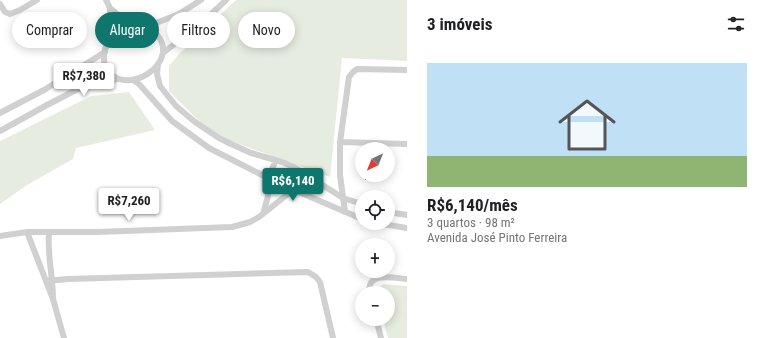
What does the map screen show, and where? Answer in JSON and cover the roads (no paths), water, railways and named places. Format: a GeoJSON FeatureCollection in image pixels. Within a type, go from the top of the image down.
{"type":"FeatureCollection","features":[{"type":"Feature","properties":{"kind":"street"},"geometry":{"type":"LineString","coordinates":[[0,4],[5,12],[10,14],[20,10],[36,0]]}},
{"type":"Feature","properties":{"kind":"street"},"geometry":{"type":"LineString","coordinates":[[106,0],[110,8],[115,12]]}},
{"type":"Feature","properties":{"kind":"street"},"geometry":{"type":"LineString","coordinates":[[159,22],[179,14],[201,0]]}},
{"type":"Feature","properties":{"kind":"street"},"geometry":{"type":"LineString","coordinates":[[163,53],[204,21],[226,0]]}},
{"type":"Feature","properties":{"kind":"street"},"geometry":{"type":"LineString","coordinates":[[159,37],[163,45],[163,53],[158,64],[157,74],[160,86],[185,115],[225,141],[251,153],[294,167],[343,198],[355,202]]}},
{"type":"Feature","properties":{"kind":"street"},"geometry":{"type":"LineString","coordinates":[[107,48],[104,57],[107,71],[116,79],[124,81],[142,78],[158,64]]}},
{"type":"Feature","properties":{"kind":"street"},"geometry":{"type":"LineString","coordinates":[[0,113],[44,90],[105,52]]}},
{"type":"Feature","properties":{"kind":"street"},"geometry":{"type":"LineString","coordinates":[[345,212],[340,174],[340,142],[349,77],[357,69],[407,70]]}},
{"type":"Feature","properties":{"kind":"street"},"geometry":{"type":"LineString","coordinates":[[0,131],[46,105],[78,90],[116,79]]}},
{"type":"Feature","properties":{"kind":"street"},"geometry":{"type":"LineString","coordinates":[[134,80],[168,116],[186,132],[216,152],[293,190],[355,216]]}},
{"type":"Feature","properties":{"kind":"street"},"geometry":{"type":"LineString","coordinates":[[340,142],[407,144]]}},
{"type":"Feature","properties":{"kind":"street"},"geometry":{"type":"LineString","coordinates":[[262,214],[268,196],[268,178],[276,160]]}},
{"type":"Feature","properties":{"kind":"street"},"geometry":{"type":"LineString","coordinates":[[0,236],[27,232],[97,232],[232,227],[250,222],[262,214],[293,190],[304,174]]}},
{"type":"Feature","properties":{"kind":"street"},"geometry":{"type":"LineString","coordinates":[[395,213],[407,215]]}},
{"type":"Feature","properties":{"kind":"street"},"geometry":{"type":"LineString","coordinates":[[395,226],[407,228]]}},
{"type":"Feature","properties":{"kind":"street"},"geometry":{"type":"LineString","coordinates":[[27,232],[53,299],[64,338]]}},
{"type":"Feature","properties":{"kind":"street"},"geometry":{"type":"LineString","coordinates":[[49,232],[48,252],[53,279],[53,299]]}},
{"type":"Feature","properties":{"kind":"street"},"geometry":{"type":"LineString","coordinates":[[46,281],[53,279],[308,272],[316,277],[320,282],[334,338]]}},
{"type":"Feature","properties":{"kind":"street"},"geometry":{"type":"LineString","coordinates":[[370,286],[375,279],[381,277],[407,279]]}},
{"type":"Feature","properties":{"kind":"street"},"geometry":{"type":"LineString","coordinates":[[378,326],[381,338]]}}]}
